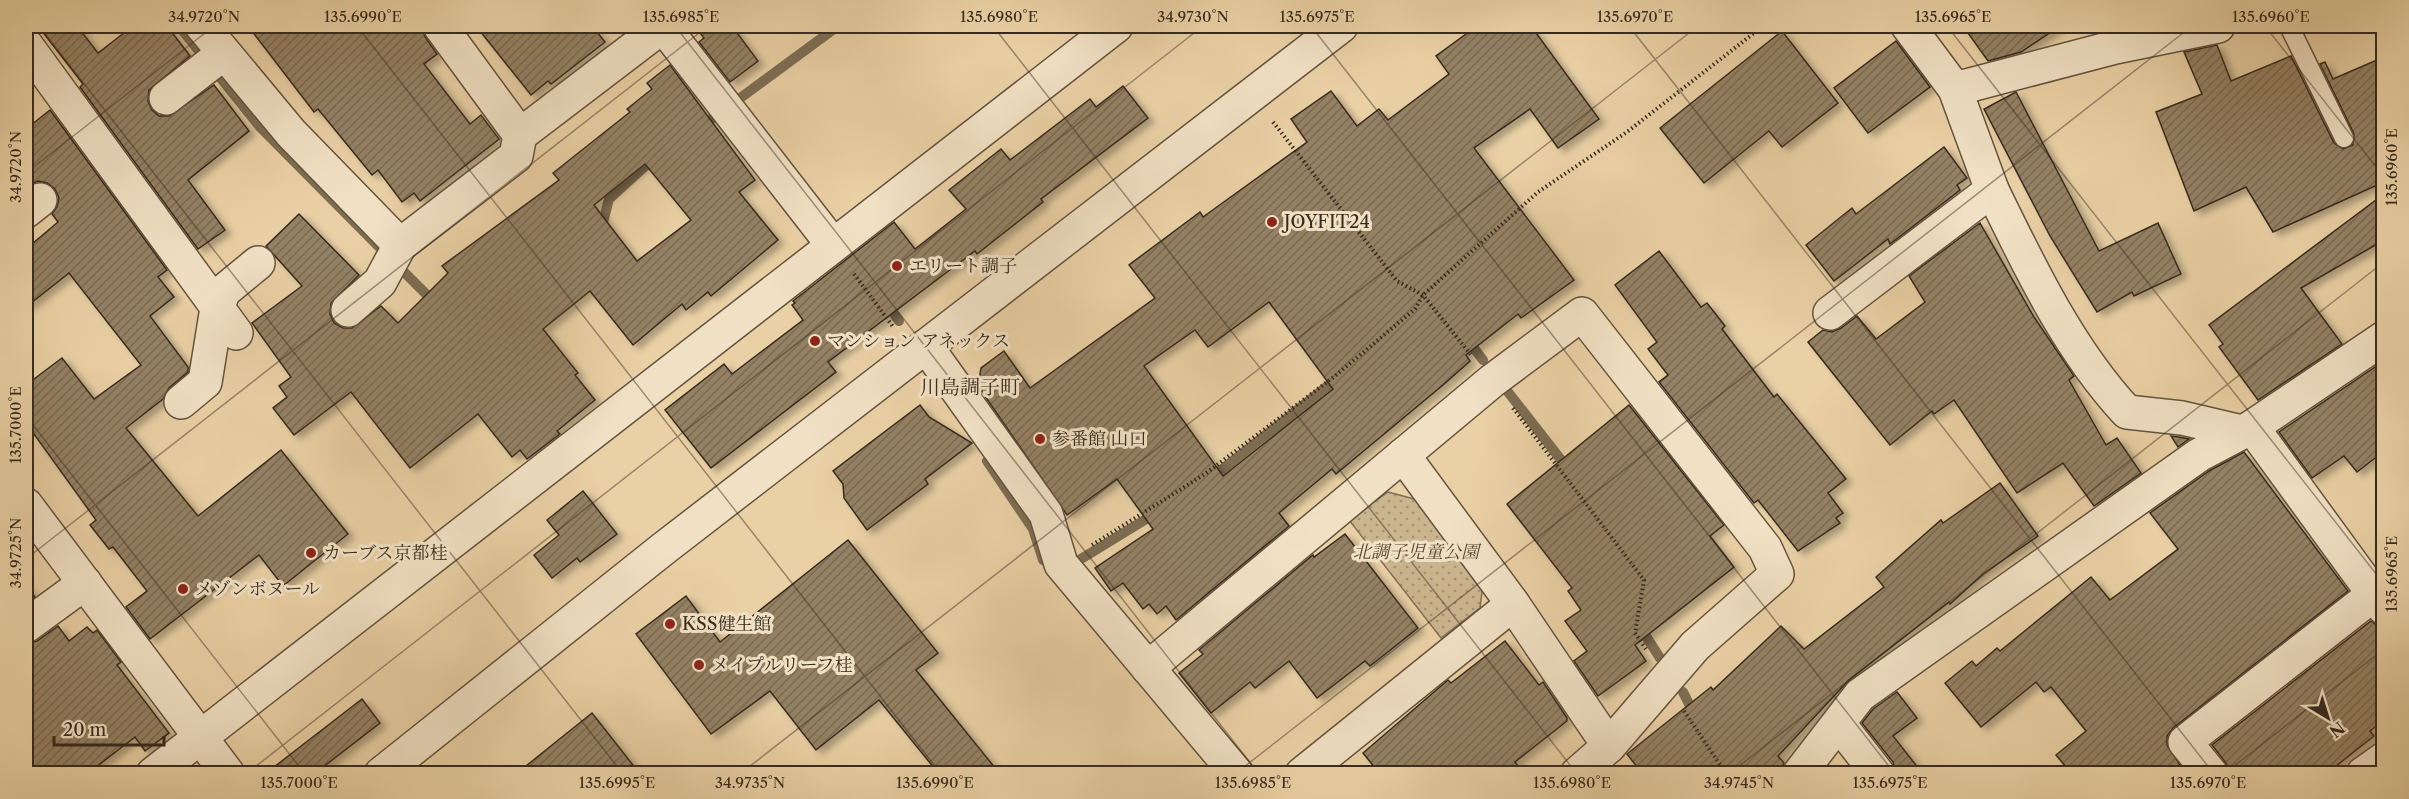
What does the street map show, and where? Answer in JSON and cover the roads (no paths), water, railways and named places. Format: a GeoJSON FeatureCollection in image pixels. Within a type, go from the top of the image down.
{"type":"FeatureCollection","features":[{"type":"Feature","properties":{"kind":"street"},"geometry":{"type":"LineString","coordinates":[[202,26],[212,63],[291,133],[400,245]]}},
{"type":"Feature","properties":{"kind":"street"},"geometry":{"type":"LineString","coordinates":[[440,26],[520,135]]}},
{"type":"Feature","properties":{"kind":"street"},"geometry":{"type":"LineString","coordinates":[[348,310],[380,282],[400,245],[516,156],[520,135],[663,26],[833,245]]}},
{"type":"Feature","properties":{"kind":"street"},"geometry":{"type":"LineString","coordinates":[[153,774],[1116,26]]}},
{"type":"Feature","properties":{"kind":"street"},"geometry":{"type":"LineString","coordinates":[[381,774],[663,549],[1341,26]]}},
{"type":"Feature","properties":{"kind":"street"},"geometry":{"type":"LineString","coordinates":[[1908,26],[1955,89],[1992,190],[2038,283],[2108,391],[2127,412],[2182,418],[2247,430],[2378,602],[2186,742],[2211,774]]}},
{"type":"Feature","properties":{"kind":"street"},"geometry":{"type":"LineString","coordinates":[[1955,89],[2115,47],[2218,26]]}},
{"type":"Feature","properties":{"kind":"street"},"geometry":{"type":"LineString","coordinates":[[26,45],[227,320]]}},
{"type":"Feature","properties":{"kind":"street"},"geometry":{"type":"LineString","coordinates":[[166,98],[212,63]]}},
{"type":"Feature","properties":{"kind":"street"},"geometry":{"type":"LineString","coordinates":[[1830,313],[1992,190]]}},
{"type":"Feature","properties":{"kind":"street"},"geometry":{"type":"LineString","coordinates":[[181,402],[205,382],[227,320],[224,291],[258,263]]}},
{"type":"Feature","properties":{"kind":"street"},"geometry":{"type":"LineString","coordinates":[[1148,668],[1492,381],[1582,314],[1765,548],[1777,574],[1695,646],[1609,746],[1577,774]]}},
{"type":"Feature","properties":{"kind":"street"},"geometry":{"type":"LineString","coordinates":[[1799,774],[1860,695],[2199,455],[2247,430],[2384,338]]}},
{"type":"Feature","properties":{"kind":"street"},"geometry":{"type":"LineString","coordinates":[[926,346],[1046,514],[1061,564],[1237,774]]}},
{"type":"Feature","properties":{"kind":"street"},"geometry":{"type":"LineString","coordinates":[[1403,456],[1513,604],[1609,746]]}},
{"type":"Feature","properties":{"kind":"street"},"geometry":{"type":"LineString","coordinates":[[26,505],[76,590],[201,736],[228,774]]}},
{"type":"Feature","properties":{"kind":"street"},"geometry":{"type":"LineString","coordinates":[[26,626],[76,590]]}},
{"type":"Feature","properties":{"kind":"street"},"geometry":{"type":"LineString","coordinates":[[1302,774],[1513,604]]}},
{"type":"Feature","properties":{"kind":"street"},"geometry":{"type":"LineString","coordinates":[[1839,724],[1878,774]]}},
{"type":"Feature","properties":{"kind":"street"},"geometry":{"type":"LineString","coordinates":[[2363,774],[2384,759]]}},
{"type":"Feature","properties":{"kind":"lane"},"geometry":{"type":"LineString","coordinates":[[2289,26],[2344,138]]}},
{"type":"Feature","properties":{"kind":"waterway"},"geometry":{"type":"LineString","coordinates":[[179,26],[260,127],[382,250]]}},
{"type":"Feature","properties":{"kind":"waterway"},"geometry":{"type":"LineString","coordinates":[[701,127],[838,26]]}},
{"type":"Feature","properties":{"kind":"waterway"},"geometry":{"type":"LineString","coordinates":[[601,230],[609,199],[655,157]]}},
{"type":"Feature","properties":{"kind":"waterway"},"geometry":{"type":"LineString","coordinates":[[395,263],[435,303]]}},
{"type":"Feature","properties":{"kind":"waterway"},"geometry":{"type":"LineString","coordinates":[[885,302],[899,321]]}},
{"type":"Feature","properties":{"kind":"waterway"},"geometry":{"type":"LineString","coordinates":[[1467,339],[1483,360]]}},
{"type":"Feature","properties":{"kind":"waterway"},"geometry":{"type":"LineString","coordinates":[[1210,479],[1339,377]]}},
{"type":"Feature","properties":{"kind":"waterway"},"geometry":{"type":"LineString","coordinates":[[1508,392],[1569,470]]}},
{"type":"Feature","properties":{"kind":"waterway"},"geometry":{"type":"LineString","coordinates":[[987,461],[1033,529],[1043,560]]}},
{"type":"Feature","properties":{"kind":"waterway"},"geometry":{"type":"LineString","coordinates":[[1076,562],[1156,513]]}},
{"type":"Feature","properties":{"kind":"waterway"},"geometry":{"type":"LineString","coordinates":[[1645,625],[1644,633],[1660,658]]}},
{"type":"Feature","properties":{"kind":"waterway"},"geometry":{"type":"LineString","coordinates":[[1683,692],[1695,716]]}},
{"type":"Feature","properties":{"kind":"place","name":"JOYFIT24"},"geometry":{"type":"Point","coordinates":[1272,222]}},
{"type":"Feature","properties":{"kind":"place","name":"エリート調子"},"geometry":{"type":"Point","coordinates":[897,266]}},
{"type":"Feature","properties":{"kind":"place","name":"マンション アネックス"},"geometry":{"type":"Point","coordinates":[815,341]}},
{"type":"Feature","properties":{"kind":"place","name":"参番館 山口"},"geometry":{"type":"Point","coordinates":[1040,439]}},
{"type":"Feature","properties":{"kind":"place","name":"カーブス京都桂"},"geometry":{"type":"Point","coordinates":[311,553]}},
{"type":"Feature","properties":{"kind":"place","name":"メゾンボヌール"},"geometry":{"type":"Point","coordinates":[183,589]}},
{"type":"Feature","properties":{"kind":"place","name":"KSS健生館"},"geometry":{"type":"Point","coordinates":[670,624]}},
{"type":"Feature","properties":{"kind":"place","name":"メイプルリーフ桂"},"geometry":{"type":"Point","coordinates":[699,665]}},
{"type":"Feature","properties":{"kind":"district","name":"川島調子町"},"geometry":{"type":"Point","coordinates":[970,387]}},
{"type":"Feature","properties":{"kind":"park label","name":"北調子児童公園"},"geometry":{"type":"Point","coordinates":[1416,552]}}]}
